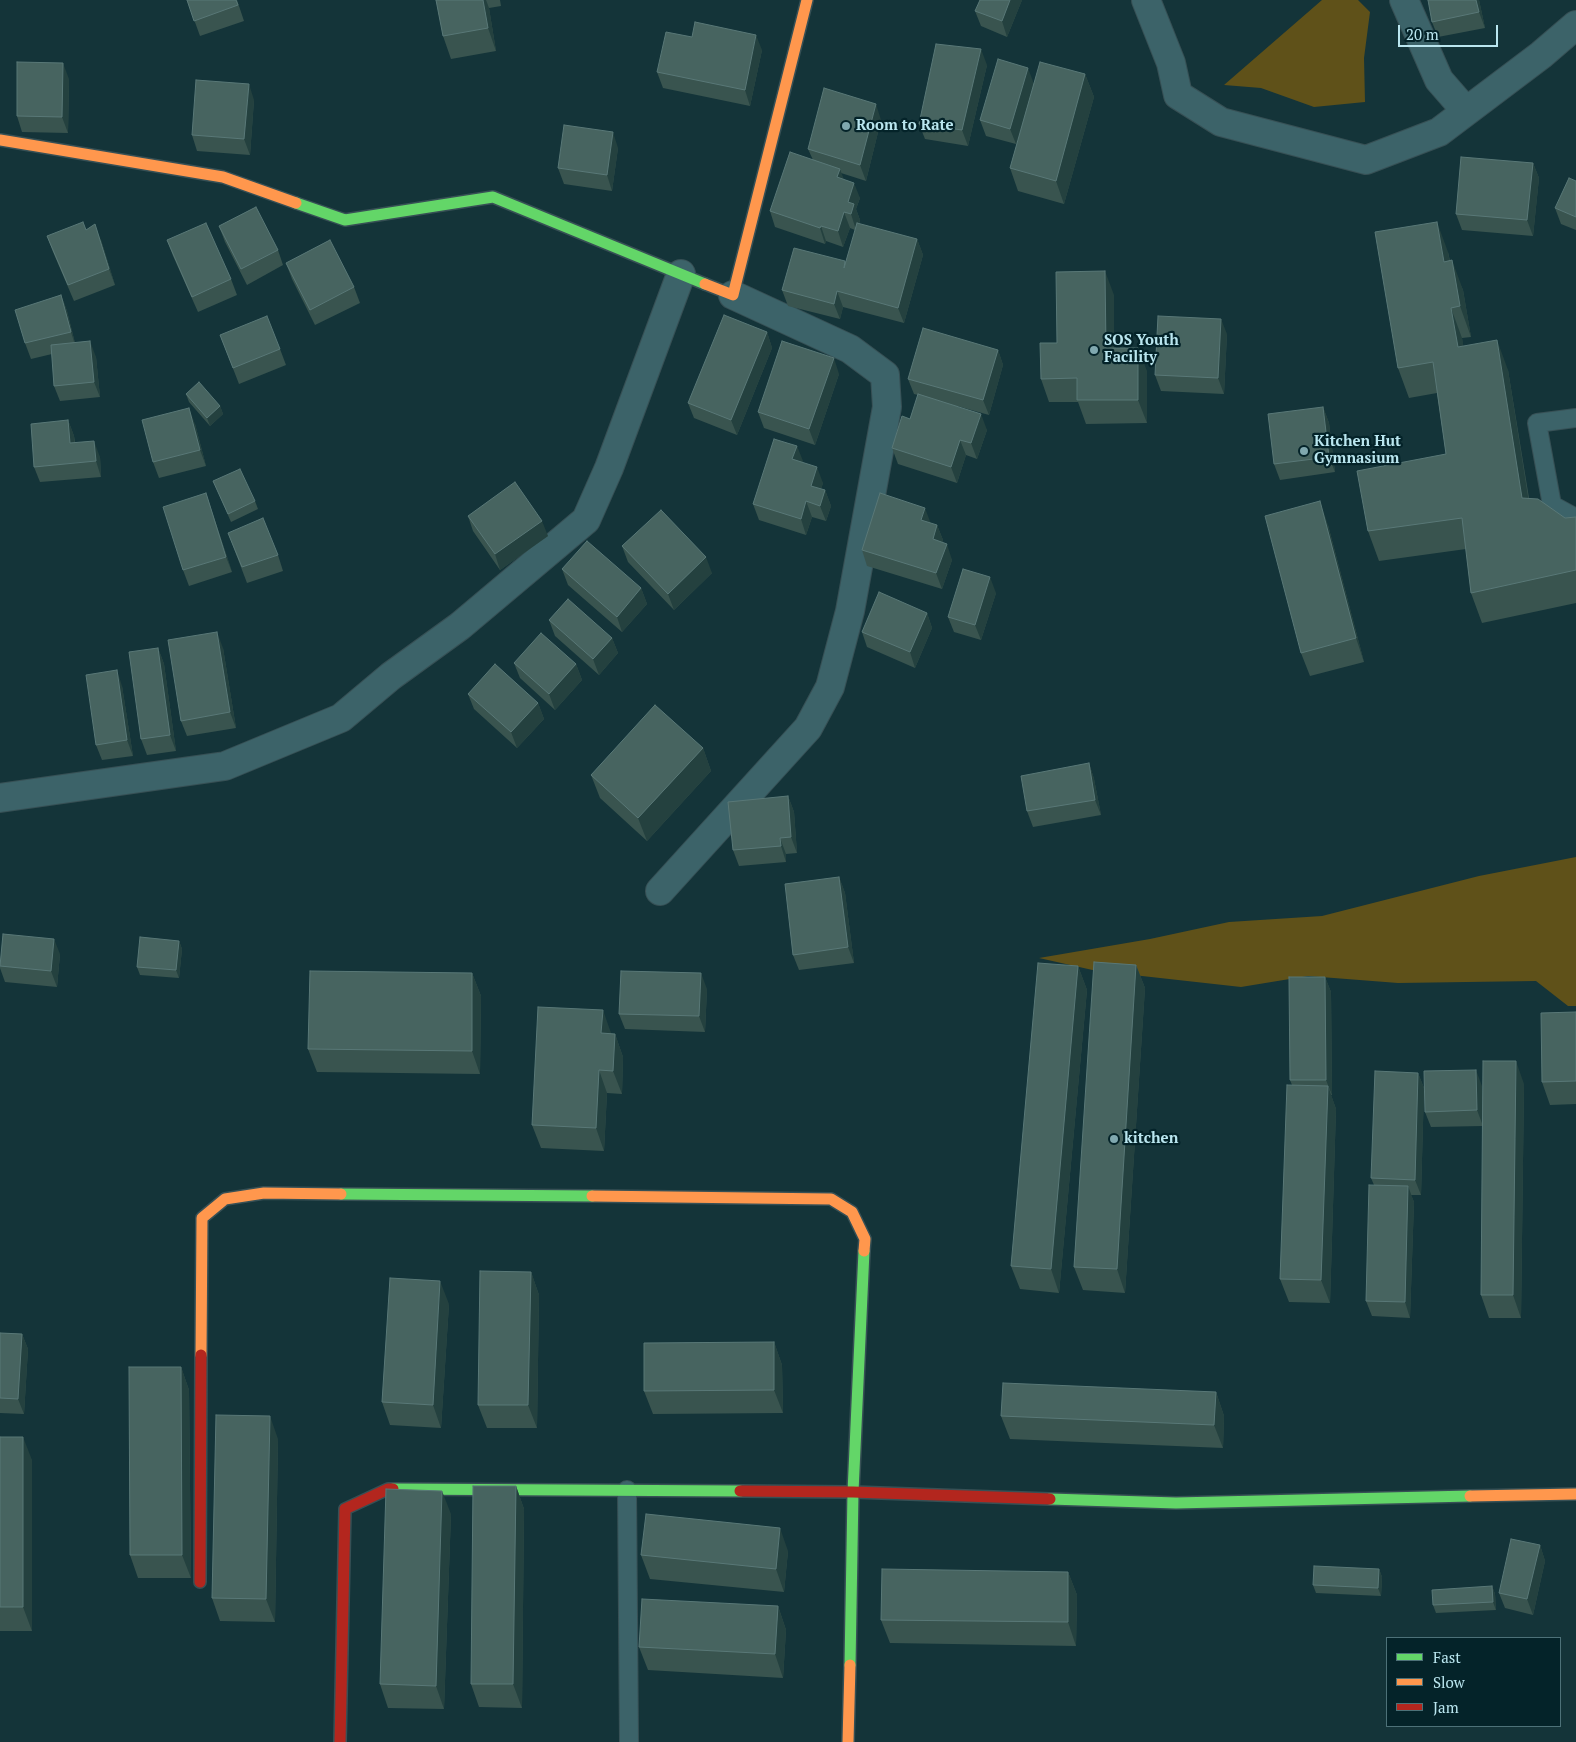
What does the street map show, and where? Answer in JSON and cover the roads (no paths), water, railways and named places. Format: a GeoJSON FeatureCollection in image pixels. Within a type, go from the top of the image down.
{"type":"FeatureCollection","features":[{"type":"Feature","properties":{"kind":"street"},"geometry":{"type":"LineString","coordinates":[[733,295],[806,0]]}},
{"type":"Feature","properties":{"kind":"street"},"geometry":{"type":"LineString","coordinates":[[1146,0],[1171,63],[1178,96],[1221,122],[1366,160],[1439,132],[1576,25]]}},
{"type":"Feature","properties":{"kind":"street"},"geometry":{"type":"LineString","coordinates":[[1404,0],[1439,80],[1466,111]]}},
{"type":"Feature","properties":{"kind":"street"},"geometry":{"type":"LineString","coordinates":[[0,140],[224,177],[345,220],[493,197],[733,295],[850,349],[885,375],[887,407],[850,611],[830,687],[808,728],[660,891]]}},
{"type":"Feature","properties":{"kind":"street"},"geometry":{"type":"LineString","coordinates":[[0,798],[225,766],[341,718],[391,676],[460,626],[586,520],[609,468],[681,274]]}},
{"type":"Feature","properties":{"kind":"street"},"geometry":{"type":"LineString","coordinates":[[200,1582],[202,1218],[225,1199],[264,1193],[831,1199],[852,1212],[865,1238],[853,1492],[848,1742]]}},
{"type":"Feature","properties":{"kind":"street"},"geometry":{"type":"LineString","coordinates":[[340,1742],[346,1509],[388,1489],[853,1492],[1176,1502],[1576,1494]]}},
{"type":"Feature","properties":{"kind":"lane"},"geometry":{"type":"LineString","coordinates":[[1576,418],[1537,423],[1552,505],[1576,518]]}},
{"type":"Feature","properties":{"kind":"lane"},"geometry":{"type":"LineString","coordinates":[[627,1490],[629,1742]]}},
{"type":"Feature","properties":{"kind":"place","name":"Room to Rate"},"geometry":{"type":"Point","coordinates":[846,126]}},
{"type":"Feature","properties":{"kind":"place","name":"SOS Youth Facility"},"geometry":{"type":"Point","coordinates":[1094,350]}},
{"type":"Feature","properties":{"kind":"place","name":"Kitchen Hut Gymnasium"},"geometry":{"type":"Point","coordinates":[1304,451]}},
{"type":"Feature","properties":{"kind":"place","name":"kitchen"},"geometry":{"type":"Point","coordinates":[1114,1139]}}]}
